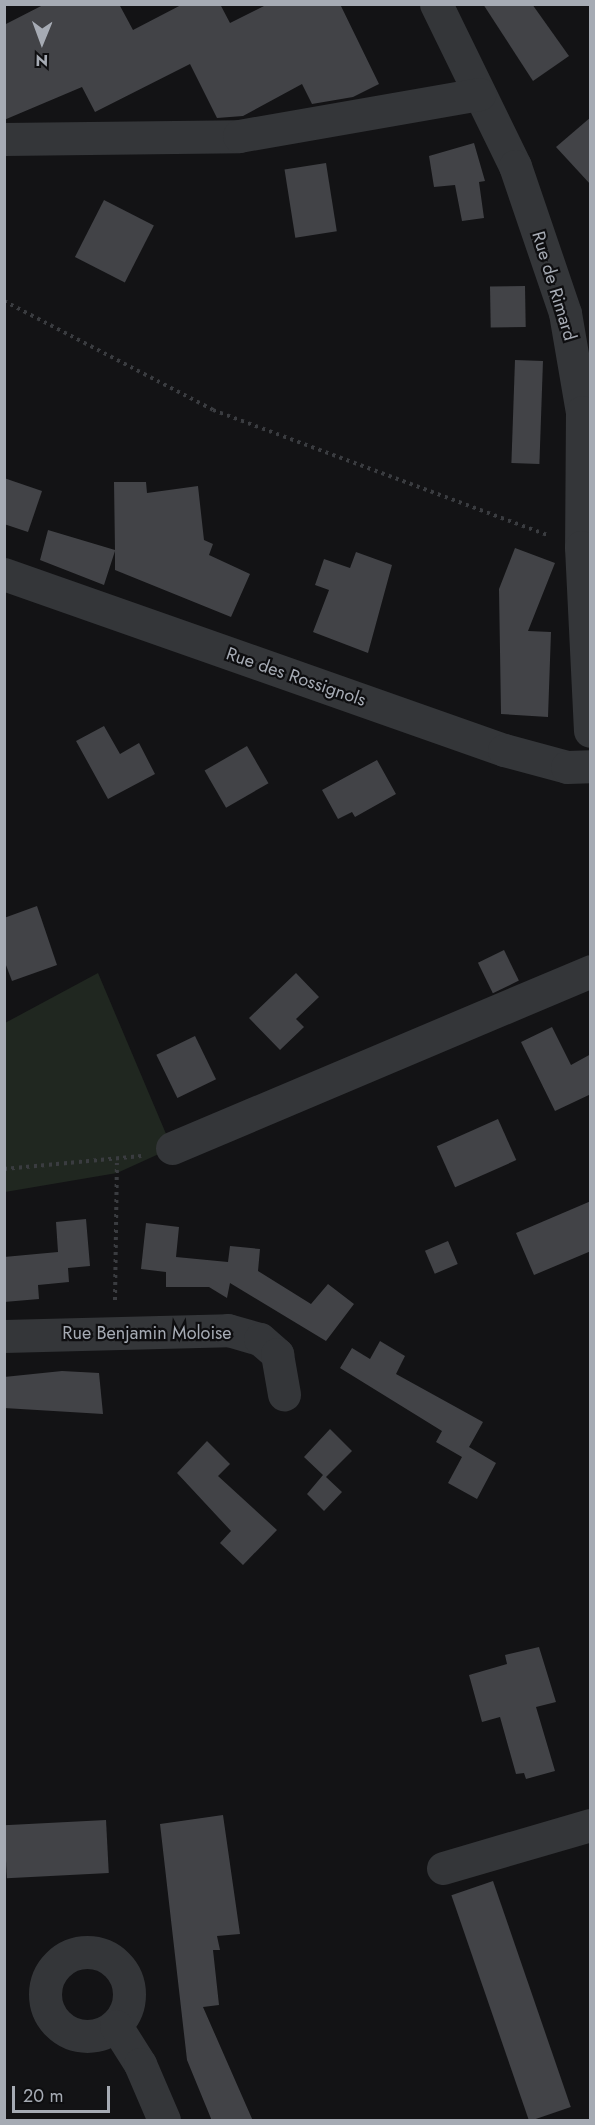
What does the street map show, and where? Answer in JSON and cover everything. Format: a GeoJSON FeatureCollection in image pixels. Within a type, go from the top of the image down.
{"type":"FeatureCollection","features":[{"type":"Feature","properties":{"kind":"street","name":"Rue de Rimard"},"geometry":{"type":"LineString","coordinates":[[436,4],[515,166],[566,313],[582,412],[581,547],[591,731]]}},
{"type":"Feature","properties":{"kind":"street"},"geometry":{"type":"LineString","coordinates":[[4,139],[239,136],[479,94]]}},
{"type":"Feature","properties":{"kind":"street","name":"Rue des Rossignols"},"geometry":{"type":"LineString","coordinates":[[4,574],[504,750],[567,767],[591,766]]}},
{"type":"Feature","properties":{"kind":"street"},"geometry":{"type":"LineString","coordinates":[[172,1148],[591,971]]}},
{"type":"Feature","properties":{"kind":"street","name":"Rue Benjamin Moloise"},"geometry":{"type":"LineString","coordinates":[[4,1336],[228,1330],[260,1339],[277,1354],[284,1394]]}},
{"type":"Feature","properties":{"kind":"street"},"geometry":{"type":"LineString","coordinates":[[443,1868],[591,1825]]}},
{"type":"Feature","properties":{"kind":"street"},"geometry":{"type":"LineString","coordinates":[[116,2026],[140,2064],[164,2121]]}},
{"type":"Feature","properties":{"kind":"path"},"geometry":{"type":"LineString","coordinates":[[4,301],[213,410],[581,547]]}},
{"type":"Feature","properties":{"kind":"path"},"geometry":{"type":"LineString","coordinates":[[4,1169],[117,1163],[172,1148]]}},
{"type":"Feature","properties":{"kind":"path"},"geometry":{"type":"LineString","coordinates":[[114,1332],[117,1163]]}},
{"type":"Feature","properties":{"kind":"shaded area"},"geometry":{"type":"Polygon","coordinates":[[[98,973],[172,1148],[117,1173],[5,1192],[5,1023],[98,973]]]}},
{"type":"Feature","properties":{"kind":"building"},"geometry":{"type":"Polygon","coordinates":[[[45,4],[119,4],[133,30],[183,4],[220,4],[230,23],[268,4],[340,4],[379,84],[353,97],[312,104],[302,84],[243,116],[217,118],[190,64],[95,112],[82,87],[4,120],[4,25],[45,4]]]}},
{"type":"Feature","properties":{"kind":"building"},"geometry":{"type":"Polygon","coordinates":[[[483,4],[532,4],[569,56],[533,81],[483,4]]]}},
{"type":"Feature","properties":{"kind":"building"},"geometry":{"type":"Polygon","coordinates":[[[591,117],[591,185],[556,147],[591,117]]]}},
{"type":"Feature","properties":{"kind":"building"},"geometry":{"type":"Polygon","coordinates":[[[474,143],[485,181],[479,182],[484,218],[462,221],[455,185],[434,187],[429,156],[474,143]]]}},
{"type":"Feature","properties":{"kind":"building"},"geometry":{"type":"Polygon","coordinates":[[[326,163],[337,231],[295,238],[285,170],[326,163]]]}},
{"type":"Feature","properties":{"kind":"building"},"geometry":{"type":"Polygon","coordinates":[[[104,200],[154,225],[125,282],[75,257],[104,200]]]}},
{"type":"Feature","properties":{"kind":"building"},"geometry":{"type":"Polygon","coordinates":[[[525,286],[526,327],[491,328],[490,287],[525,286]]]}},
{"type":"Feature","properties":{"kind":"building"},"geometry":{"type":"Polygon","coordinates":[[[515,360],[543,361],[539,464],[511,463],[515,360]]]}},
{"type":"Feature","properties":{"kind":"building"},"geometry":{"type":"Polygon","coordinates":[[[4,478],[42,491],[28,532],[4,524],[4,478]]]}},
{"type":"Feature","properties":{"kind":"building"},"geometry":{"type":"Polygon","coordinates":[[[114,482],[146,482],[147,493],[198,486],[204,540],[213,544],[209,555],[250,574],[231,617],[115,570],[115,551],[104,585],[40,560],[48,530],[115,550],[114,482]]]}},
{"type":"Feature","properties":{"kind":"building"},"geometry":{"type":"Polygon","coordinates":[[[515,548],[555,563],[528,631],[551,632],[548,717],[501,714],[499,589],[515,548]]]}},
{"type":"Feature","properties":{"kind":"building"},"geometry":{"type":"Polygon","coordinates":[[[356,552],[392,565],[368,653],[313,632],[329,590],[315,585],[324,559],[350,568],[356,552]]]}},
{"type":"Feature","properties":{"kind":"building"},"geometry":{"type":"Polygon","coordinates":[[[104,726],[120,754],[139,743],[155,774],[108,799],[76,741],[104,726]]]}},
{"type":"Feature","properties":{"kind":"building"},"geometry":{"type":"Polygon","coordinates":[[[247,746],[268,783],[226,808],[205,770],[247,746]]]}},
{"type":"Feature","properties":{"kind":"building"},"geometry":{"type":"Polygon","coordinates":[[[377,760],[396,794],[355,817],[352,812],[338,819],[322,790],[377,760]]]}},
{"type":"Feature","properties":{"kind":"building"},"geometry":{"type":"Polygon","coordinates":[[[37,906],[57,965],[12,981],[4,960],[4,918],[37,906]]]}},
{"type":"Feature","properties":{"kind":"building"},"geometry":{"type":"Polygon","coordinates":[[[504,950],[519,981],[493,993],[478,963],[504,950]]]}},
{"type":"Feature","properties":{"kind":"building"},"geometry":{"type":"Polygon","coordinates":[[[296,973],[319,997],[296,1019],[304,1027],[280,1050],[249,1018],[296,973]]]}},
{"type":"Feature","properties":{"kind":"building"},"geometry":{"type":"Polygon","coordinates":[[[552,1027],[571,1065],[591,1054],[591,1094],[555,1111],[521,1042],[552,1027]]]}},
{"type":"Feature","properties":{"kind":"building"},"geometry":{"type":"Polygon","coordinates":[[[195,1036],[216,1079],[177,1098],[156,1055],[195,1036]]]}},
{"type":"Feature","properties":{"kind":"building"},"geometry":{"type":"Polygon","coordinates":[[[498,1119],[516,1160],[455,1187],[437,1146],[498,1119]]]}},
{"type":"Feature","properties":{"kind":"building"},"geometry":{"type":"Polygon","coordinates":[[[591,1201],[591,1251],[534,1275],[516,1233],[591,1201]]]}},
{"type":"Feature","properties":{"kind":"building"},"geometry":{"type":"Polygon","coordinates":[[[86,1219],[90,1266],[68,1268],[69,1282],[38,1285],[39,1299],[4,1302],[4,1257],[58,1252],[56,1222],[86,1219]]]}},
{"type":"Feature","properties":{"kind":"building"},"geometry":{"type":"Polygon","coordinates":[[[146,1223],[179,1227],[176,1257],[228,1262],[230,1246],[260,1249],[258,1271],[311,1304],[328,1284],[354,1304],[326,1341],[230,1283],[227,1298],[209,1287],[166,1287],[166,1272],[141,1269],[146,1223]]]}},
{"type":"Feature","properties":{"kind":"building"},"geometry":{"type":"Polygon","coordinates":[[[448,1241],[458,1264],[435,1274],[425,1251],[448,1241]]]}},
{"type":"Feature","properties":{"kind":"building"},"geometry":{"type":"Polygon","coordinates":[[[380,1341],[405,1356],[396,1374],[483,1422],[469,1447],[496,1463],[477,1499],[448,1483],[462,1457],[436,1442],[442,1431],[340,1368],[352,1348],[370,1359],[380,1341]]]}},
{"type":"Feature","properties":{"kind":"building"},"geometry":{"type":"Polygon","coordinates":[[[62,1371],[99,1373],[103,1414],[4,1408],[4,1377],[62,1371]]]}},
{"type":"Feature","properties":{"kind":"building"},"geometry":{"type":"Polygon","coordinates":[[[330,1429],[352,1451],[326,1477],[342,1492],[324,1511],[307,1494],[323,1475],[304,1457],[330,1429]]]}},
{"type":"Feature","properties":{"kind":"building"},"geometry":{"type":"Polygon","coordinates":[[[207,1441],[230,1464],[218,1476],[277,1530],[243,1565],[220,1543],[231,1531],[177,1473],[207,1441]]]}},
{"type":"Feature","properties":{"kind":"building"},"geometry":{"type":"Polygon","coordinates":[[[539,1647],[556,1702],[536,1707],[555,1771],[526,1779],[524,1773],[516,1774],[500,1717],[482,1722],[469,1675],[507,1664],[505,1655],[539,1647]]]}},
{"type":"Feature","properties":{"kind":"building"},"geometry":{"type":"Polygon","coordinates":[[[223,1815],[240,1934],[217,1936],[220,1950],[213,1950],[219,2005],[203,2007],[253,2121],[212,2121],[187,2060],[160,1824],[223,1815]]]}},
{"type":"Feature","properties":{"kind":"building"},"geometry":{"type":"Polygon","coordinates":[[[106,1820],[109,1873],[7,1878],[4,1825],[106,1820]]]}},
{"type":"Feature","properties":{"kind":"building"},"geometry":{"type":"Polygon","coordinates":[[[493,1881],[571,2107],[529,2120],[451,1895],[493,1881]]]}}]}
